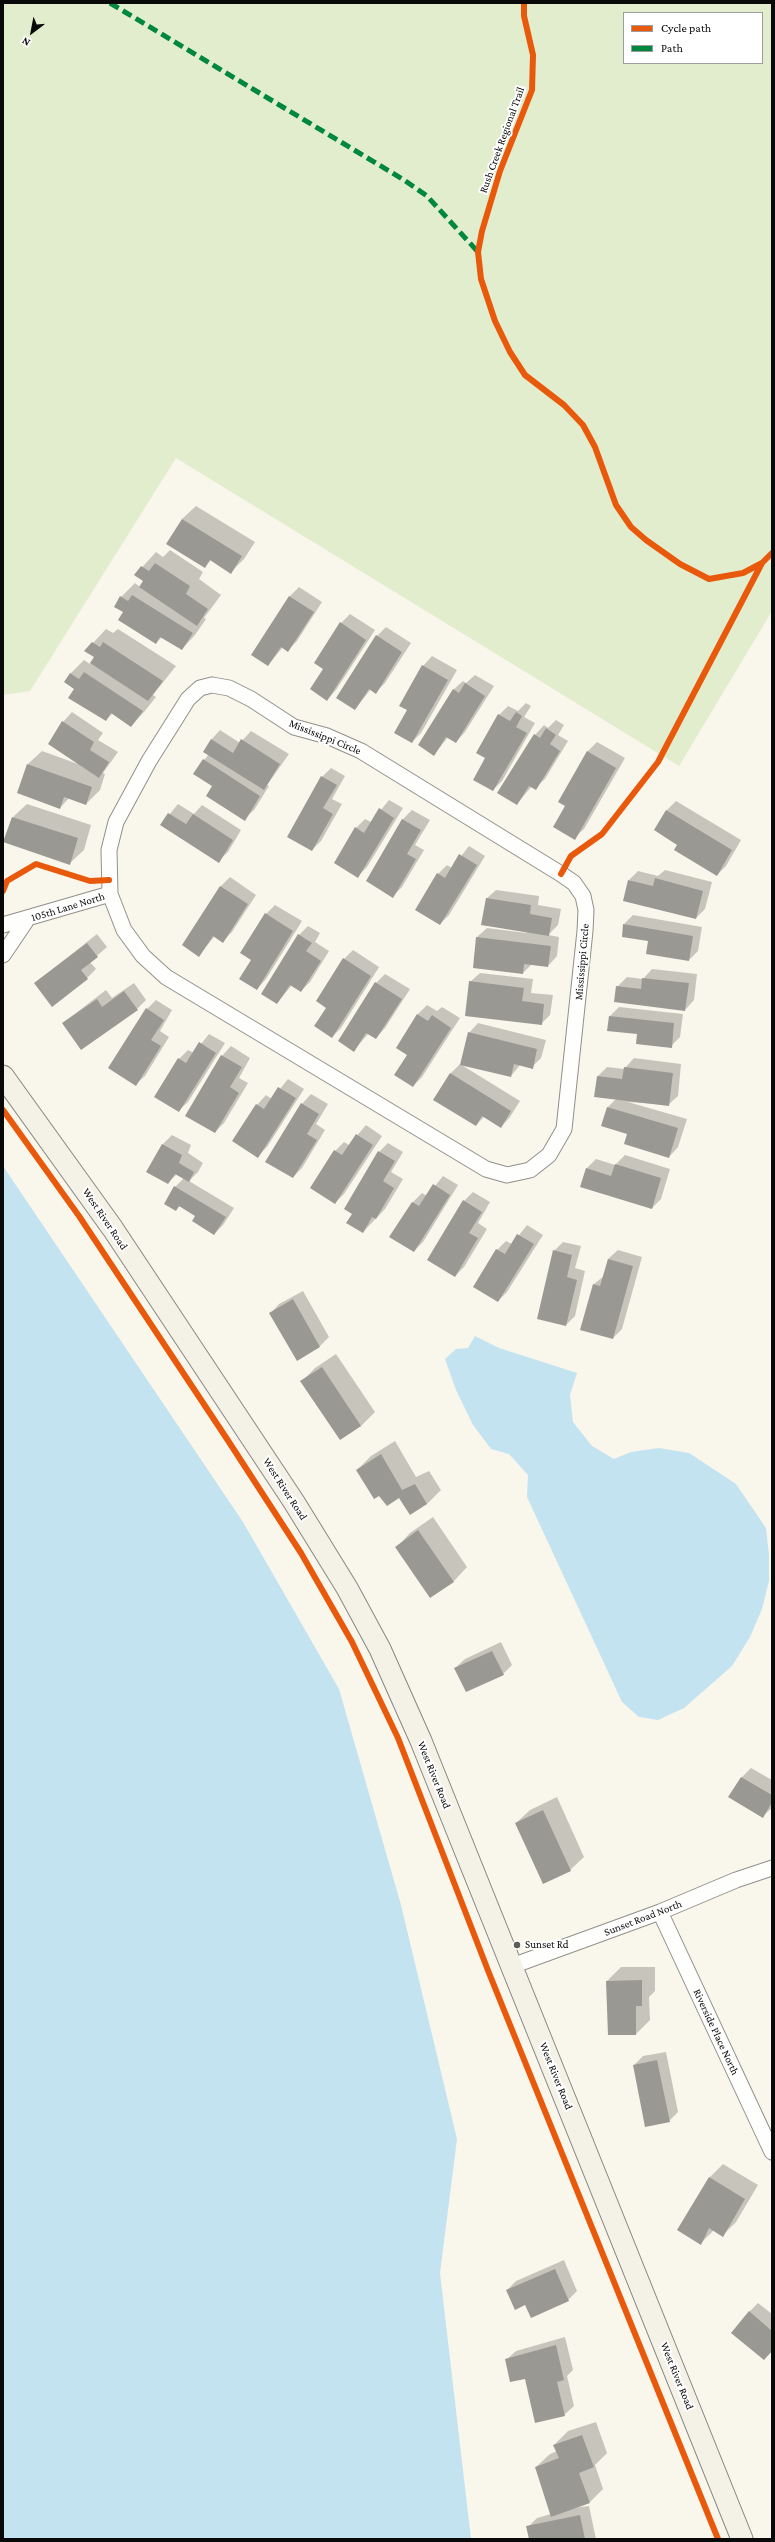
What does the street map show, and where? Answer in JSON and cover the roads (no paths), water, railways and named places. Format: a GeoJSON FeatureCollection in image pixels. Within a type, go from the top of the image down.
{"type":"FeatureCollection","features":[{"type":"Feature","properties":{"kind":"street","name":"Mississippi Circle"},"geometry":{"type":"LineString","coordinates":[[212,685],[229,688],[251,698],[294,726],[327,736],[362,751],[561,874],[574,883],[583,896],[586,910],[585,931],[564,1129],[549,1155],[530,1170],[507,1175],[486,1170],[166,977],[143,956],[124,930],[110,894],[109,850],[116,822],[149,760],[188,699],[200,688],[212,685]]}},
{"type":"Feature","properties":{"kind":"street","name":"105th Lane North"},"geometry":{"type":"LineString","coordinates":[[3,926],[110,894]]}},
{"type":"Feature","properties":{"kind":"street","name":"105th Lane North"},"geometry":{"type":"LineString","coordinates":[[3,955],[26,920]]}},
{"type":"Feature","properties":{"kind":"street","name":"West River Road"},"geometry":{"type":"LineString","coordinates":[[3,1076],[113,1229],[294,1502],[377,1643],[408,1710],[742,2539]]}},
{"type":"Feature","properties":{"kind":"street","name":"Sunset Road North"},"geometry":{"type":"LineString","coordinates":[[512,1966],[660,1912],[736,1880],[772,1868]]}},
{"type":"Feature","properties":{"kind":"street","name":"Riverside Place North"},"geometry":{"type":"LineString","coordinates":[[660,1912],[772,2152]]}},
{"type":"Feature","properties":{"kind":"water"},"geometry":{"type":"Polygon","coordinates":[[[3,1166],[243,1522],[339,1689],[401,1905],[457,2139],[440,2273],[471,2539],[3,2539],[3,1166]]]}},
{"type":"Feature","properties":{"kind":"water"},"geometry":{"type":"Polygon","coordinates":[[[475,1336],[499,1348],[577,1373],[570,1395],[573,1422],[592,1446],[614,1459],[631,1452],[659,1448],[689,1453],[736,1484],[766,1528],[769,1555],[769,1581],[762,1609],[750,1637],[732,1666],[684,1708],[658,1720],[639,1717],[622,1702],[527,1497],[528,1475],[509,1454],[491,1449],[473,1425],[456,1390],[445,1359],[456,1349],[468,1348],[475,1336]]]}},
{"type":"Feature","properties":{"kind":"place","name":"Sunset Rd"},"geometry":{"type":"Point","coordinates":[517,1945]}}]}
